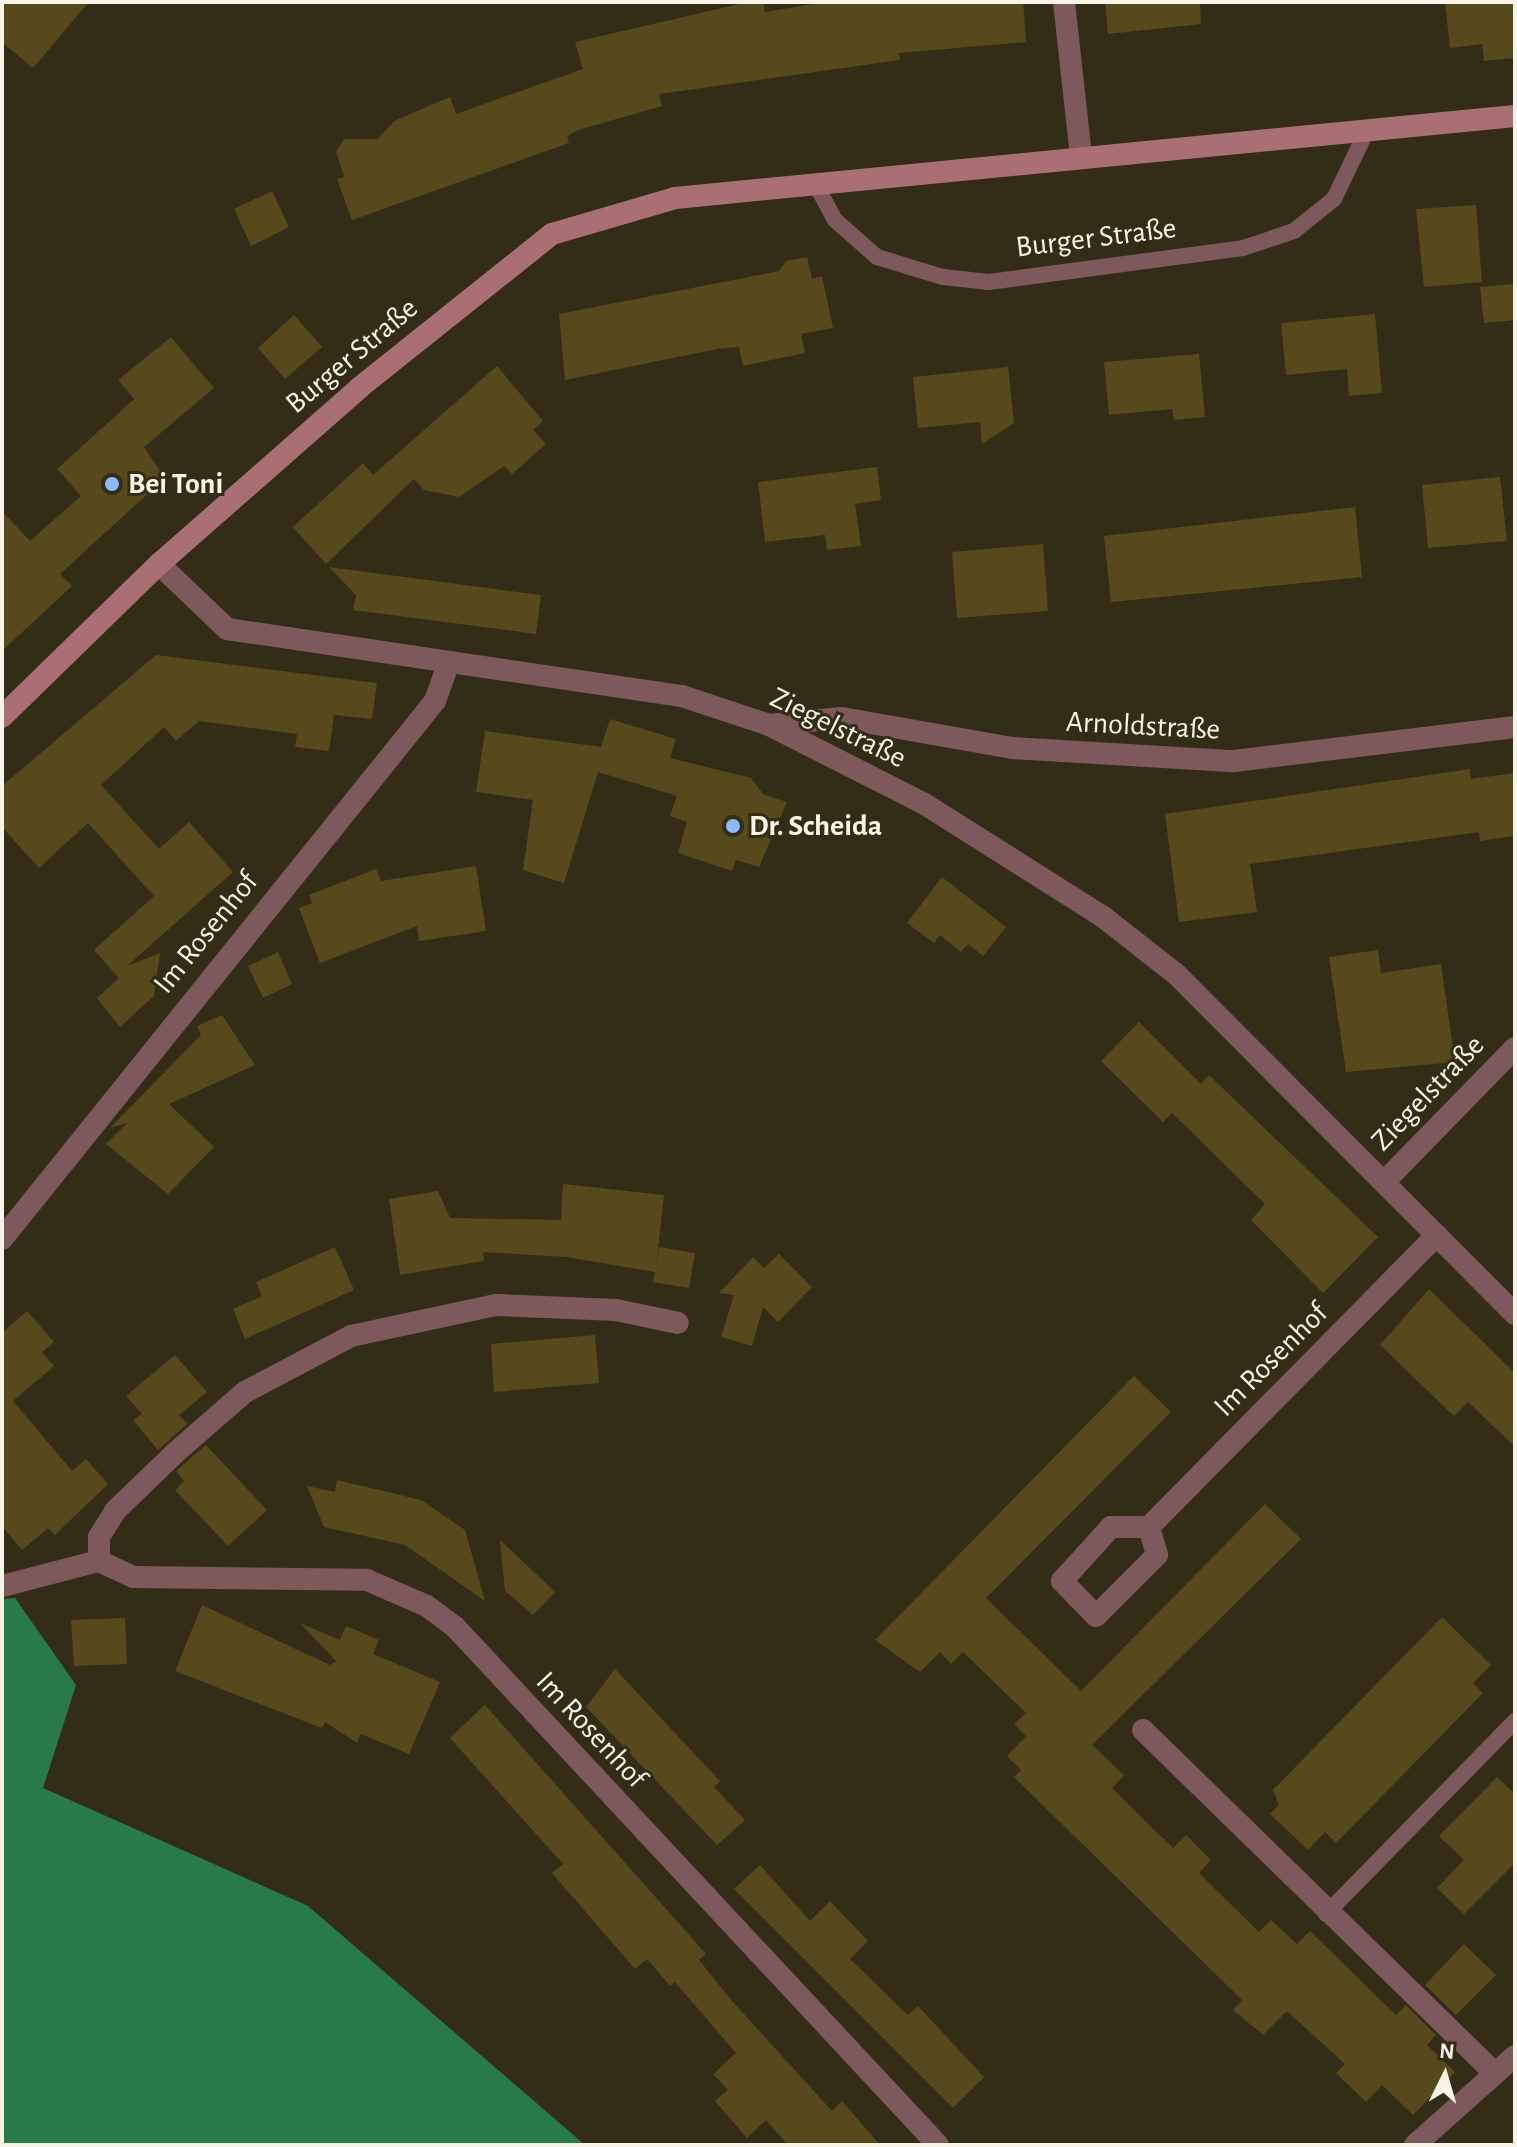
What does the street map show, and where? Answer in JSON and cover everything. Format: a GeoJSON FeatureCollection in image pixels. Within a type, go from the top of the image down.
{"type":"FeatureCollection","features":[{"type":"Feature","properties":{"kind":"main road","name":"Burger Straße"},"geometry":{"type":"LineString","coordinates":[[5,709],[159,564],[359,388],[552,234],[675,198],[1515,116]]}},
{"type":"Feature","properties":{"kind":"street"},"geometry":{"type":"LineString","coordinates":[[1064,2],[1081,156]]}},
{"type":"Feature","properties":{"kind":"street","name":"Ziegelstraße"},"geometry":{"type":"LineString","coordinates":[[159,564],[227,629],[682,696],[769,725],[923,803],[1114,924],[1176,974],[1515,1314]]}},
{"type":"Feature","properties":{"kind":"street","name":"Im Rosenhof"},"geometry":{"type":"LineString","coordinates":[[2,1239],[435,701],[449,662]]}},
{"type":"Feature","properties":{"kind":"street","name":"Arnoldstraße"},"geometry":{"type":"LineString","coordinates":[[769,725],[842,718],[1012,748],[1234,761],[1515,727]]}},
{"type":"Feature","properties":{"kind":"street","name":"Ziegelstraße"},"geometry":{"type":"LineString","coordinates":[[1385,1181],[1515,1048]]}},
{"type":"Feature","properties":{"kind":"street","name":"Im Rosenhof"},"geometry":{"type":"LineString","coordinates":[[1149,1527],[1437,1235]]}},
{"type":"Feature","properties":{"kind":"street"},"geometry":{"type":"LineString","coordinates":[[2,1586],[99,1561],[99,1537],[115,1511],[175,1453],[245,1392],[351,1336],[496,1305],[616,1310],[678,1323]]}},
{"type":"Feature","properties":{"kind":"street"},"geometry":{"type":"LineString","coordinates":[[1111,1527],[1149,1527],[1157,1555],[1096,1616],[1062,1581],[1111,1527]]}},
{"type":"Feature","properties":{"kind":"street","name":"Im Rosenhof"},"geometry":{"type":"LineString","coordinates":[[99,1561],[134,1577],[367,1580],[427,1606],[455,1627],[938,2145]]}},
{"type":"Feature","properties":{"kind":"street"},"geometry":{"type":"LineString","coordinates":[[1143,1730],[1326,1914],[1495,2073]]}},
{"type":"Feature","properties":{"kind":"street"},"geometry":{"type":"LineString","coordinates":[[1415,2145],[1515,2056]]}},
{"type":"Feature","properties":{"kind":"lane","name":"Burger Straße"},"geometry":{"type":"LineString","coordinates":[[815,183],[835,220],[877,257],[943,277],[989,282],[1243,248],[1294,231],[1334,199],[1367,130]]}},
{"type":"Feature","properties":{"kind":"lane"},"geometry":{"type":"LineString","coordinates":[[1326,1914],[1515,1721]]}},
{"type":"Feature","properties":{"kind":"green space"},"geometry":{"type":"Polygon","coordinates":[[[15,1598],[76,1685],[43,1788],[308,1906],[585,2145],[2,2145],[2,1599],[15,1598]]]}},
{"type":"Feature","properties":{"kind":"building"},"geometry":{"type":"Polygon","coordinates":[[[2,2],[89,2],[33,68],[2,42],[2,2]]]}},
{"type":"Feature","properties":{"kind":"building"},"geometry":{"type":"Polygon","coordinates":[[[748,2],[763,2],[765,12],[825,2],[1023,2],[1026,42],[899,53],[900,60],[659,94],[662,106],[578,130],[567,136],[569,143],[352,220],[337,179],[344,177],[336,152],[344,139],[378,139],[394,121],[450,97],[456,114],[583,69],[575,42],[748,2]]]}},
{"type":"Feature","properties":{"kind":"building"},"geometry":{"type":"Polygon","coordinates":[[[1105,2],[1200,2],[1201,24],[1108,34],[1105,2]]]}},
{"type":"Feature","properties":{"kind":"building"},"geometry":{"type":"Polygon","coordinates":[[[1445,2],[1515,2],[1515,58],[1484,61],[1482,44],[1450,48],[1445,2]]]}},
{"type":"Feature","properties":{"kind":"building"},"geometry":{"type":"Polygon","coordinates":[[[272,191],[289,227],[251,246],[234,209],[272,191]]]}},
{"type":"Feature","properties":{"kind":"building"},"geometry":{"type":"Polygon","coordinates":[[[1476,205],[1482,282],[1424,287],[1416,209],[1476,205]]]}},
{"type":"Feature","properties":{"kind":"building"},"geometry":{"type":"Polygon","coordinates":[[[807,257],[812,279],[822,276],[833,328],[801,334],[805,353],[743,366],[739,347],[717,349],[565,380],[559,314],[779,271],[786,261],[807,257]]]}},
{"type":"Feature","properties":{"kind":"building"},"geometry":{"type":"Polygon","coordinates":[[[1513,284],[1515,320],[1484,323],[1480,287],[1513,284]]]}},
{"type":"Feature","properties":{"kind":"building"},"geometry":{"type":"Polygon","coordinates":[[[1375,314],[1382,393],[1349,396],[1347,369],[1286,375],[1281,323],[1375,314]]]}},
{"type":"Feature","properties":{"kind":"building"},"geometry":{"type":"Polygon","coordinates":[[[294,315],[322,347],[285,379],[258,348],[294,315]]]}},
{"type":"Feature","properties":{"kind":"building"},"geometry":{"type":"Polygon","coordinates":[[[171,337],[214,388],[144,447],[165,478],[60,574],[72,586],[2,651],[2,511],[30,541],[81,496],[57,469],[134,399],[118,380],[171,337]]]}},
{"type":"Feature","properties":{"kind":"building"},"geometry":{"type":"Polygon","coordinates":[[[1199,354],[1205,417],[1174,420],[1172,409],[1109,415],[1104,362],[1199,354]]]}},
{"type":"Feature","properties":{"kind":"building"},"geometry":{"type":"Polygon","coordinates":[[[497,366],[543,421],[533,430],[546,444],[512,474],[504,466],[459,497],[424,490],[414,479],[326,564],[293,527],[363,463],[373,475],[497,366]]]}},
{"type":"Feature","properties":{"kind":"building"},"geometry":{"type":"Polygon","coordinates":[[[1008,367],[1014,423],[982,444],[980,422],[918,428],[913,377],[1008,367]]]}},
{"type":"Feature","properties":{"kind":"building"},"geometry":{"type":"Polygon","coordinates":[[[877,467],[881,500],[855,504],[861,546],[827,550],[825,535],[765,542],[758,482],[877,467]]]}},
{"type":"Feature","properties":{"kind":"building"},"geometry":{"type":"Polygon","coordinates":[[[1500,477],[1507,541],[1428,548],[1422,485],[1500,477]]]}},
{"type":"Feature","properties":{"kind":"building"},"geometry":{"type":"Polygon","coordinates":[[[1355,507],[1362,577],[1111,602],[1104,536],[1355,507]]]}},
{"type":"Feature","properties":{"kind":"building"},"geometry":{"type":"Polygon","coordinates":[[[1043,544],[1048,611],[957,618],[952,552],[1043,544]]]}},
{"type":"Feature","properties":{"kind":"building"},"geometry":{"type":"Polygon","coordinates":[[[329,567],[541,595],[536,634],[353,610],[356,595],[329,567]]]}},
{"type":"Feature","properties":{"kind":"building"},"geometry":{"type":"Polygon","coordinates":[[[156,655],[377,683],[372,719],[334,715],[329,751],[295,747],[297,734],[199,721],[176,741],[164,727],[101,785],[159,849],[189,822],[233,872],[127,966],[160,953],[154,996],[120,1027],[97,998],[119,978],[94,950],[154,896],[88,823],[39,868],[2,827],[2,786],[156,655]]]}},
{"type":"Feature","properties":{"kind":"building"},"geometry":{"type":"Polygon","coordinates":[[[610,719],[676,739],[670,758],[751,778],[763,794],[787,802],[759,867],[736,860],[732,871],[678,853],[687,822],[670,816],[677,796],[598,772],[564,883],[523,870],[533,800],[476,792],[485,731],[601,747],[610,719]]]}},
{"type":"Feature","properties":{"kind":"building"},"geometry":{"type":"Polygon","coordinates":[[[1470,769],[1471,779],[1515,773],[1515,836],[1480,841],[1479,832],[1250,864],[1257,912],[1179,922],[1165,814],[1470,769]]]}},
{"type":"Feature","properties":{"kind":"building"},"geometry":{"type":"Polygon","coordinates":[[[476,866],[486,931],[419,941],[417,926],[320,963],[299,908],[312,903],[309,895],[376,869],[381,881],[476,866]]]}},
{"type":"Feature","properties":{"kind":"building"},"geometry":{"type":"Polygon","coordinates":[[[942,877],[1006,927],[983,956],[968,944],[961,952],[940,935],[934,943],[907,923],[942,877]]]}},
{"type":"Feature","properties":{"kind":"building"},"geometry":{"type":"Polygon","coordinates":[[[1378,950],[1381,973],[1441,964],[1455,1062],[1346,1072],[1329,957],[1378,950]]]}},
{"type":"Feature","properties":{"kind":"building"},"geometry":{"type":"Polygon","coordinates":[[[278,952],[292,984],[263,998],[248,966],[278,952]]]}},
{"type":"Feature","properties":{"kind":"building"},"geometry":{"type":"Polygon","coordinates":[[[222,1015],[255,1065],[169,1104],[214,1147],[168,1194],[106,1144],[127,1123],[110,1128],[201,1035],[197,1026],[222,1015]]]}},
{"type":"Feature","properties":{"kind":"building"},"geometry":{"type":"Polygon","coordinates":[[[1139,1022],[1201,1084],[1209,1075],[1378,1237],[1323,1293],[1251,1220],[1265,1204],[1172,1113],[1163,1122],[1101,1061],[1139,1022]]]}},
{"type":"Feature","properties":{"kind":"building"},"geometry":{"type":"Polygon","coordinates":[[[563,1184],[664,1195],[656,1268],[659,1247],[695,1253],[689,1288],[653,1282],[655,1272],[566,1257],[483,1252],[484,1261],[400,1275],[389,1199],[438,1191],[450,1218],[561,1220],[563,1184]]]}},
{"type":"Feature","properties":{"kind":"building"},"geometry":{"type":"Polygon","coordinates":[[[335,1247],[354,1290],[245,1339],[233,1309],[262,1296],[256,1282],[335,1247]]]}},
{"type":"Feature","properties":{"kind":"building"},"geometry":{"type":"Polygon","coordinates":[[[779,1254],[812,1287],[778,1322],[763,1307],[752,1346],[721,1337],[734,1295],[719,1293],[753,1257],[764,1268],[779,1254]]]}},
{"type":"Feature","properties":{"kind":"building"},"geometry":{"type":"Polygon","coordinates":[[[1429,1289],[1515,1373],[1515,1447],[1468,1402],[1454,1416],[1380,1345],[1429,1289]]]}},
{"type":"Feature","properties":{"kind":"building"},"geometry":{"type":"Polygon","coordinates":[[[27,1311],[54,1342],[42,1352],[54,1366],[13,1401],[72,1471],[86,1459],[108,1484],[55,1535],[48,1528],[22,1550],[2,1526],[2,1333],[27,1311]]]}},
{"type":"Feature","properties":{"kind":"building"},"geometry":{"type":"Polygon","coordinates":[[[595,1335],[599,1383],[494,1392],[491,1344],[595,1335]]]}},
{"type":"Feature","properties":{"kind":"building"},"geometry":{"type":"Polygon","coordinates":[[[175,1355],[207,1392],[179,1415],[187,1424],[158,1450],[133,1420],[142,1414],[126,1396],[175,1355]]]}},
{"type":"Feature","properties":{"kind":"building"},"geometry":{"type":"Polygon","coordinates":[[[1134,1376],[1171,1412],[986,1598],[1081,1691],[1265,1504],[1301,1539],[1092,1745],[1124,1775],[1112,1788],[1173,1848],[1186,1835],[1211,1860],[1199,1873],[1259,1932],[1271,1920],[1297,1944],[1310,1931],[1396,2015],[1406,2005],[1436,2035],[1427,2045],[1455,2072],[1413,2115],[1382,2085],[1366,2102],[1336,2073],[1345,2064],[1287,2011],[1263,2035],[1233,2010],[1242,2000],[1014,1777],[1021,1770],[1007,1756],[1026,1736],[1014,1724],[1026,1713],[963,1652],[951,1664],[940,1652],[920,1672],[875,1640],[1134,1376]]]}},
{"type":"Feature","properties":{"kind":"building"},"geometry":{"type":"Polygon","coordinates":[[[206,1445],[267,1510],[228,1546],[175,1490],[184,1481],[176,1471],[206,1445]]]}},
{"type":"Feature","properties":{"kind":"building"},"geometry":{"type":"Polygon","coordinates":[[[337,1480],[421,1500],[465,1530],[485,1601],[405,1545],[324,1527],[307,1486],[335,1492],[337,1480]]]}},
{"type":"Feature","properties":{"kind":"building"},"geometry":{"type":"Polygon","coordinates":[[[500,1540],[555,1592],[533,1615],[505,1591],[500,1540]]]}},
{"type":"Feature","properties":{"kind":"building"},"geometry":{"type":"Polygon","coordinates":[[[202,1605],[330,1665],[336,1661],[300,1623],[340,1640],[346,1626],[379,1640],[373,1654],[440,1682],[409,1754],[361,1734],[357,1743],[325,1722],[322,1728],[175,1671],[202,1605]]]}},
{"type":"Feature","properties":{"kind":"building"},"geometry":{"type":"Polygon","coordinates":[[[1442,1617],[1491,1665],[1473,1683],[1483,1693],[1336,1843],[1325,1832],[1308,1850],[1270,1814],[1279,1805],[1273,1790],[1442,1617]]]}},
{"type":"Feature","properties":{"kind":"building"},"geometry":{"type":"Polygon","coordinates":[[[125,1618],[127,1664],[74,1666],[71,1620],[125,1618]]]}},
{"type":"Feature","properties":{"kind":"building"},"geometry":{"type":"Polygon","coordinates":[[[615,1669],[720,1781],[714,1787],[745,1820],[717,1845],[586,1707],[615,1669]]]}},
{"type":"Feature","properties":{"kind":"building"},"geometry":{"type":"Polygon","coordinates":[[[485,1705],[706,1954],[699,1960],[733,2002],[832,2111],[842,2101],[880,2145],[788,2145],[766,2120],[747,2138],[715,2101],[728,2090],[713,2074],[736,2053],[675,1982],[670,1986],[647,1959],[635,1969],[552,1873],[563,1864],[450,1738],[485,1705]]]}},
{"type":"Feature","properties":{"kind":"building"},"geometry":{"type":"Polygon","coordinates":[[[1497,1777],[1515,1794],[1515,1863],[1464,1914],[1437,1888],[1464,1860],[1439,1836],[1497,1777]]]}},
{"type":"Feature","properties":{"kind":"building"},"geometry":{"type":"Polygon","coordinates":[[[760,1865],[810,1921],[830,1901],[868,1941],[850,1959],[908,2015],[918,2006],[984,2077],[953,2108],[734,1889],[760,1865]]]}},
{"type":"Feature","properties":{"kind":"building"},"geometry":{"type":"Polygon","coordinates":[[[1464,1944],[1496,1975],[1456,2015],[1425,1985],[1464,1944]]]}},
{"type":"Feature","properties":{"kind":"place","name":"Bei Toni"},"geometry":{"type":"Point","coordinates":[112,484]}},
{"type":"Feature","properties":{"kind":"place","name":"Dr. Scheida"},"geometry":{"type":"Point","coordinates":[733,826]}}]}
